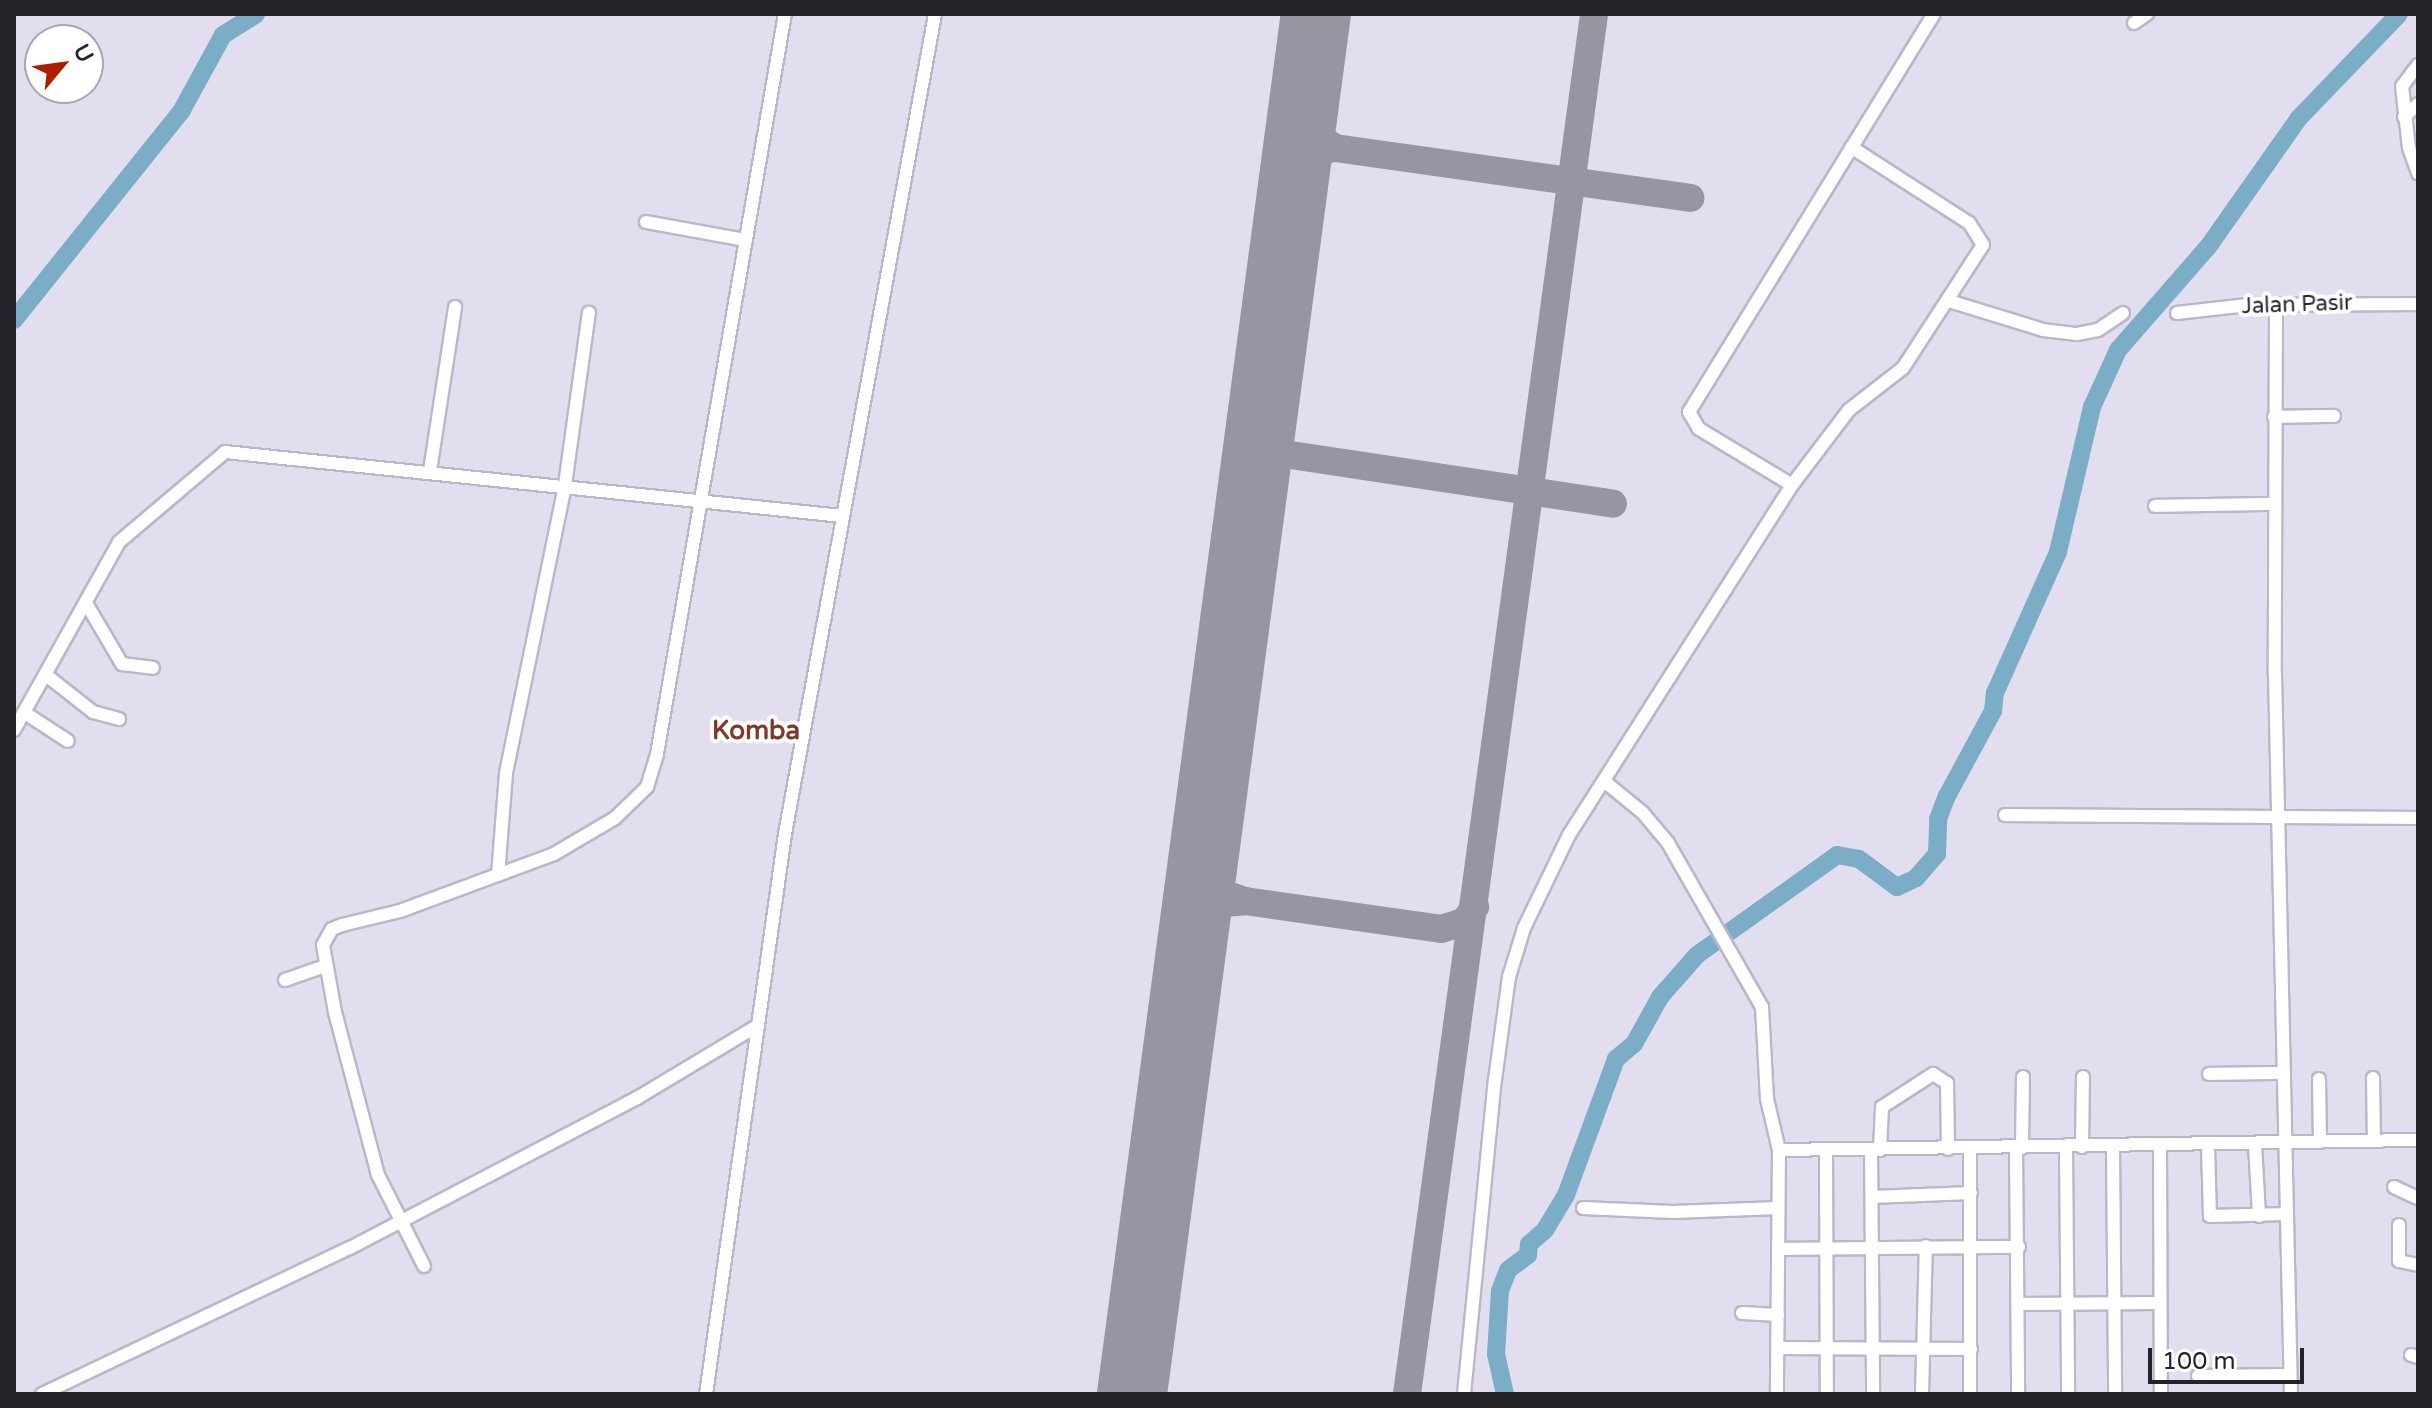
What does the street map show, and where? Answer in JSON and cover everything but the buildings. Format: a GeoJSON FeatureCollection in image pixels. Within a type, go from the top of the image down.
{"type":"FeatureCollection","features":[{"type":"Feature","properties":{"kind":"street"},"geometry":{"type":"LineString","coordinates":[[424,1266],[378,1175],[325,966],[323,945],[332,929],[400,911],[498,875],[579,840],[615,818],[647,787],[657,754],[698,501],[785,14]]}},
{"type":"Feature","properties":{"kind":"street"},"geometry":{"type":"LineString","coordinates":[[706,1394],[757,1026],[842,516],[935,14]]}},
{"type":"Feature","properties":{"kind":"street"},"geometry":{"type":"LineString","coordinates":[[1792,485],[1699,429],[1689,412],[1934,14]]}},
{"type":"Feature","properties":{"kind":"street"},"geometry":{"type":"LineString","coordinates":[[2134,23],[2147,14]]}},
{"type":"Feature","properties":{"kind":"street"},"geometry":{"type":"LineString","coordinates":[[2418,65],[2402,86],[2404,117],[2414,147],[2418,173]]}},
{"type":"Feature","properties":{"kind":"street"},"geometry":{"type":"LineString","coordinates":[[2404,117],[2418,104]]}},
{"type":"Feature","properties":{"kind":"street"},"geometry":{"type":"LineString","coordinates":[[1464,1394],[1473,1264],[1509,977],[1524,928],[1552,866],[1792,485],[1849,410],[1903,368],[1949,301],[1984,239],[1969,223],[1851,147]]}},
{"type":"Feature","properties":{"kind":"street"},"geometry":{"type":"LineString","coordinates":[[646,222],[745,240]]}},
{"type":"Feature","properties":{"kind":"street"},"geometry":{"type":"LineString","coordinates":[[1949,301],[2043,330],[2077,334],[2098,330],[2123,313]]}},
{"type":"Feature","properties":{"kind":"street"},"geometry":{"type":"LineString","coordinates":[[2276,304],[2273,504],[2291,1394]]}},
{"type":"Feature","properties":{"kind":"street","name":"Jalan Pasir"},"geometry":{"type":"LineString","coordinates":[[2177,313],[2276,304],[2418,304]]}},
{"type":"Feature","properties":{"kind":"street"},"geometry":{"type":"LineString","coordinates":[[430,471],[455,307]]}},
{"type":"Feature","properties":{"kind":"street"},"geometry":{"type":"LineString","coordinates":[[498,875],[506,773],[565,485],[589,313]]}},
{"type":"Feature","properties":{"kind":"street"},"geometry":{"type":"LineString","coordinates":[[2274,417],[2334,416]]}},
{"type":"Feature","properties":{"kind":"street"},"geometry":{"type":"LineString","coordinates":[[14,730],[119,542],[225,452],[842,516]]}},
{"type":"Feature","properties":{"kind":"street"},"geometry":{"type":"LineString","coordinates":[[2155,506],[2273,504]]}},
{"type":"Feature","properties":{"kind":"street"},"geometry":{"type":"LineString","coordinates":[[86,603],[122,664],[153,668]]}},
{"type":"Feature","properties":{"kind":"street"},"geometry":{"type":"LineString","coordinates":[[46,675],[93,712],[119,719]]}},
{"type":"Feature","properties":{"kind":"street"},"geometry":{"type":"LineString","coordinates":[[25,713],[68,741]]}},
{"type":"Feature","properties":{"kind":"street"},"geometry":{"type":"LineString","coordinates":[[1604,781],[1660,833],[1762,1007],[1767,1099],[1779,1150],[1777,1394]]}},
{"type":"Feature","properties":{"kind":"street"},"geometry":{"type":"LineString","coordinates":[[2005,815],[2418,818]]}},
{"type":"Feature","properties":{"kind":"street"},"geometry":{"type":"LineString","coordinates":[[285,980],[325,966]]}},
{"type":"Feature","properties":{"kind":"street"},"geometry":{"type":"LineString","coordinates":[[42,1394],[637,1098],[757,1026]]}},
{"type":"Feature","properties":{"kind":"street"},"geometry":{"type":"LineString","coordinates":[[2209,1074],[2284,1073]]}},
{"type":"Feature","properties":{"kind":"street"},"geometry":{"type":"LineString","coordinates":[[1873,1394],[1872,1197],[1882,1107],[1933,1074],[1947,1083],[1948,1149]]}},
{"type":"Feature","properties":{"kind":"street"},"geometry":{"type":"LineString","coordinates":[[2018,1394],[2019,1148],[2023,1077]]}},
{"type":"Feature","properties":{"kind":"street"},"geometry":{"type":"LineString","coordinates":[[2082,1147],[2083,1077]]}},
{"type":"Feature","properties":{"kind":"street"},"geometry":{"type":"LineString","coordinates":[[2373,1078],[2374,1141]]}},
{"type":"Feature","properties":{"kind":"street"},"geometry":{"type":"LineString","coordinates":[[2319,1079],[2320,1142]]}},
{"type":"Feature","properties":{"kind":"street"},"geometry":{"type":"LineString","coordinates":[[1779,1150],[2160,1148],[2418,1140]]}},
{"type":"Feature","properties":{"kind":"street"},"geometry":{"type":"LineString","coordinates":[[2255,1144],[2259,1216]]}},
{"type":"Feature","properties":{"kind":"street"},"geometry":{"type":"LineString","coordinates":[[2208,1146],[2210,1216],[2287,1214]]}},
{"type":"Feature","properties":{"kind":"street"},"geometry":{"type":"LineString","coordinates":[[2113,1147],[2115,1394]]}},
{"type":"Feature","properties":{"kind":"street"},"geometry":{"type":"LineString","coordinates":[[2066,1148],[2068,1394]]}},
{"type":"Feature","properties":{"kind":"street"},"geometry":{"type":"LineString","coordinates":[[2160,1148],[2161,1394]]}},
{"type":"Feature","properties":{"kind":"street"},"geometry":{"type":"LineString","coordinates":[[1970,1149],[1970,1394]]}},
{"type":"Feature","properties":{"kind":"street"},"geometry":{"type":"LineString","coordinates":[[1826,1151],[1827,1394]]}},
{"type":"Feature","properties":{"kind":"street"},"geometry":{"type":"LineString","coordinates":[[2394,1187],[2418,1198]]}},
{"type":"Feature","properties":{"kind":"street"},"geometry":{"type":"LineString","coordinates":[[1872,1197],[1971,1193]]}},
{"type":"Feature","properties":{"kind":"street"},"geometry":{"type":"LineString","coordinates":[[1583,1208],[1673,1212],[1778,1208]]}},
{"type":"Feature","properties":{"kind":"street"},"geometry":{"type":"LineString","coordinates":[[2399,1225],[2399,1261],[2418,1265]]}},
{"type":"Feature","properties":{"kind":"street"},"geometry":{"type":"LineString","coordinates":[[1922,1394],[1926,1246]]}},
{"type":"Feature","properties":{"kind":"street"},"geometry":{"type":"LineString","coordinates":[[1778,1249],[2019,1247]]}},
{"type":"Feature","properties":{"kind":"street"},"geometry":{"type":"LineString","coordinates":[[2019,1304],[2160,1303]]}},
{"type":"Feature","properties":{"kind":"street"},"geometry":{"type":"LineString","coordinates":[[1742,1313],[1778,1315]]}},
{"type":"Feature","properties":{"kind":"street"},"geometry":{"type":"LineString","coordinates":[[1779,1348],[1971,1349]]}},
{"type":"Feature","properties":{"kind":"street"},"geometry":{"type":"LineString","coordinates":[[2198,1376],[2290,1375]]}},
{"type":"Feature","properties":{"kind":"waterway"},"geometry":{"type":"LineString","coordinates":[[14,320],[182,110],[223,35],[256,14]]}},
{"type":"Feature","properties":{"kind":"waterway"},"geometry":{"type":"LineString","coordinates":[[1505,1394],[1496,1354],[1500,1291],[1508,1270],[1528,1255],[1529,1244],[1545,1230],[1566,1195],[1616,1059],[1634,1044],[1660,997],[1697,955],[1837,855],[1859,859],[1897,887],[1916,878],[1937,854],[1938,819],[1947,796],[1993,711],[1995,693],[2058,552],[2092,407],[2118,350],[2208,247],[2299,118],[2399,14]]}},
{"type":"Feature","properties":{"kind":"taxiway"},"geometry":{"type":"LineString","coordinates":[[1407,1394],[1594,14]]}},
{"type":"Feature","properties":{"kind":"taxiway"},"geometry":{"type":"LineString","coordinates":[[1305,101],[1310,131],[1335,148]]}},
{"type":"Feature","properties":{"kind":"taxiway"},"geometry":{"type":"LineString","coordinates":[[1294,177],[1314,152],[1335,148],[1690,198]]}},
{"type":"Feature","properties":{"kind":"taxiway"},"geometry":{"type":"LineString","coordinates":[[1258,450],[1613,504]]}},
{"type":"Feature","properties":{"kind":"taxiway"},"geometry":{"type":"LineString","coordinates":[[1192,945],[1198,922],[1213,904],[1245,901],[1219,892],[1209,876],[1209,821]]}},
{"type":"Feature","properties":{"kind":"taxiway"},"geometry":{"type":"LineString","coordinates":[[1245,901],[1441,929],[1464,922],[1475,907]]}},
{"type":"Feature","properties":{"kind":"runway"},"geometry":{"type":"LineString","coordinates":[[1132,1394],[1316,14]]}},
{"type":"Feature","properties":{"kind":"district","name":"Komba"},"geometry":{"type":"Point","coordinates":[756,731]}}]}
